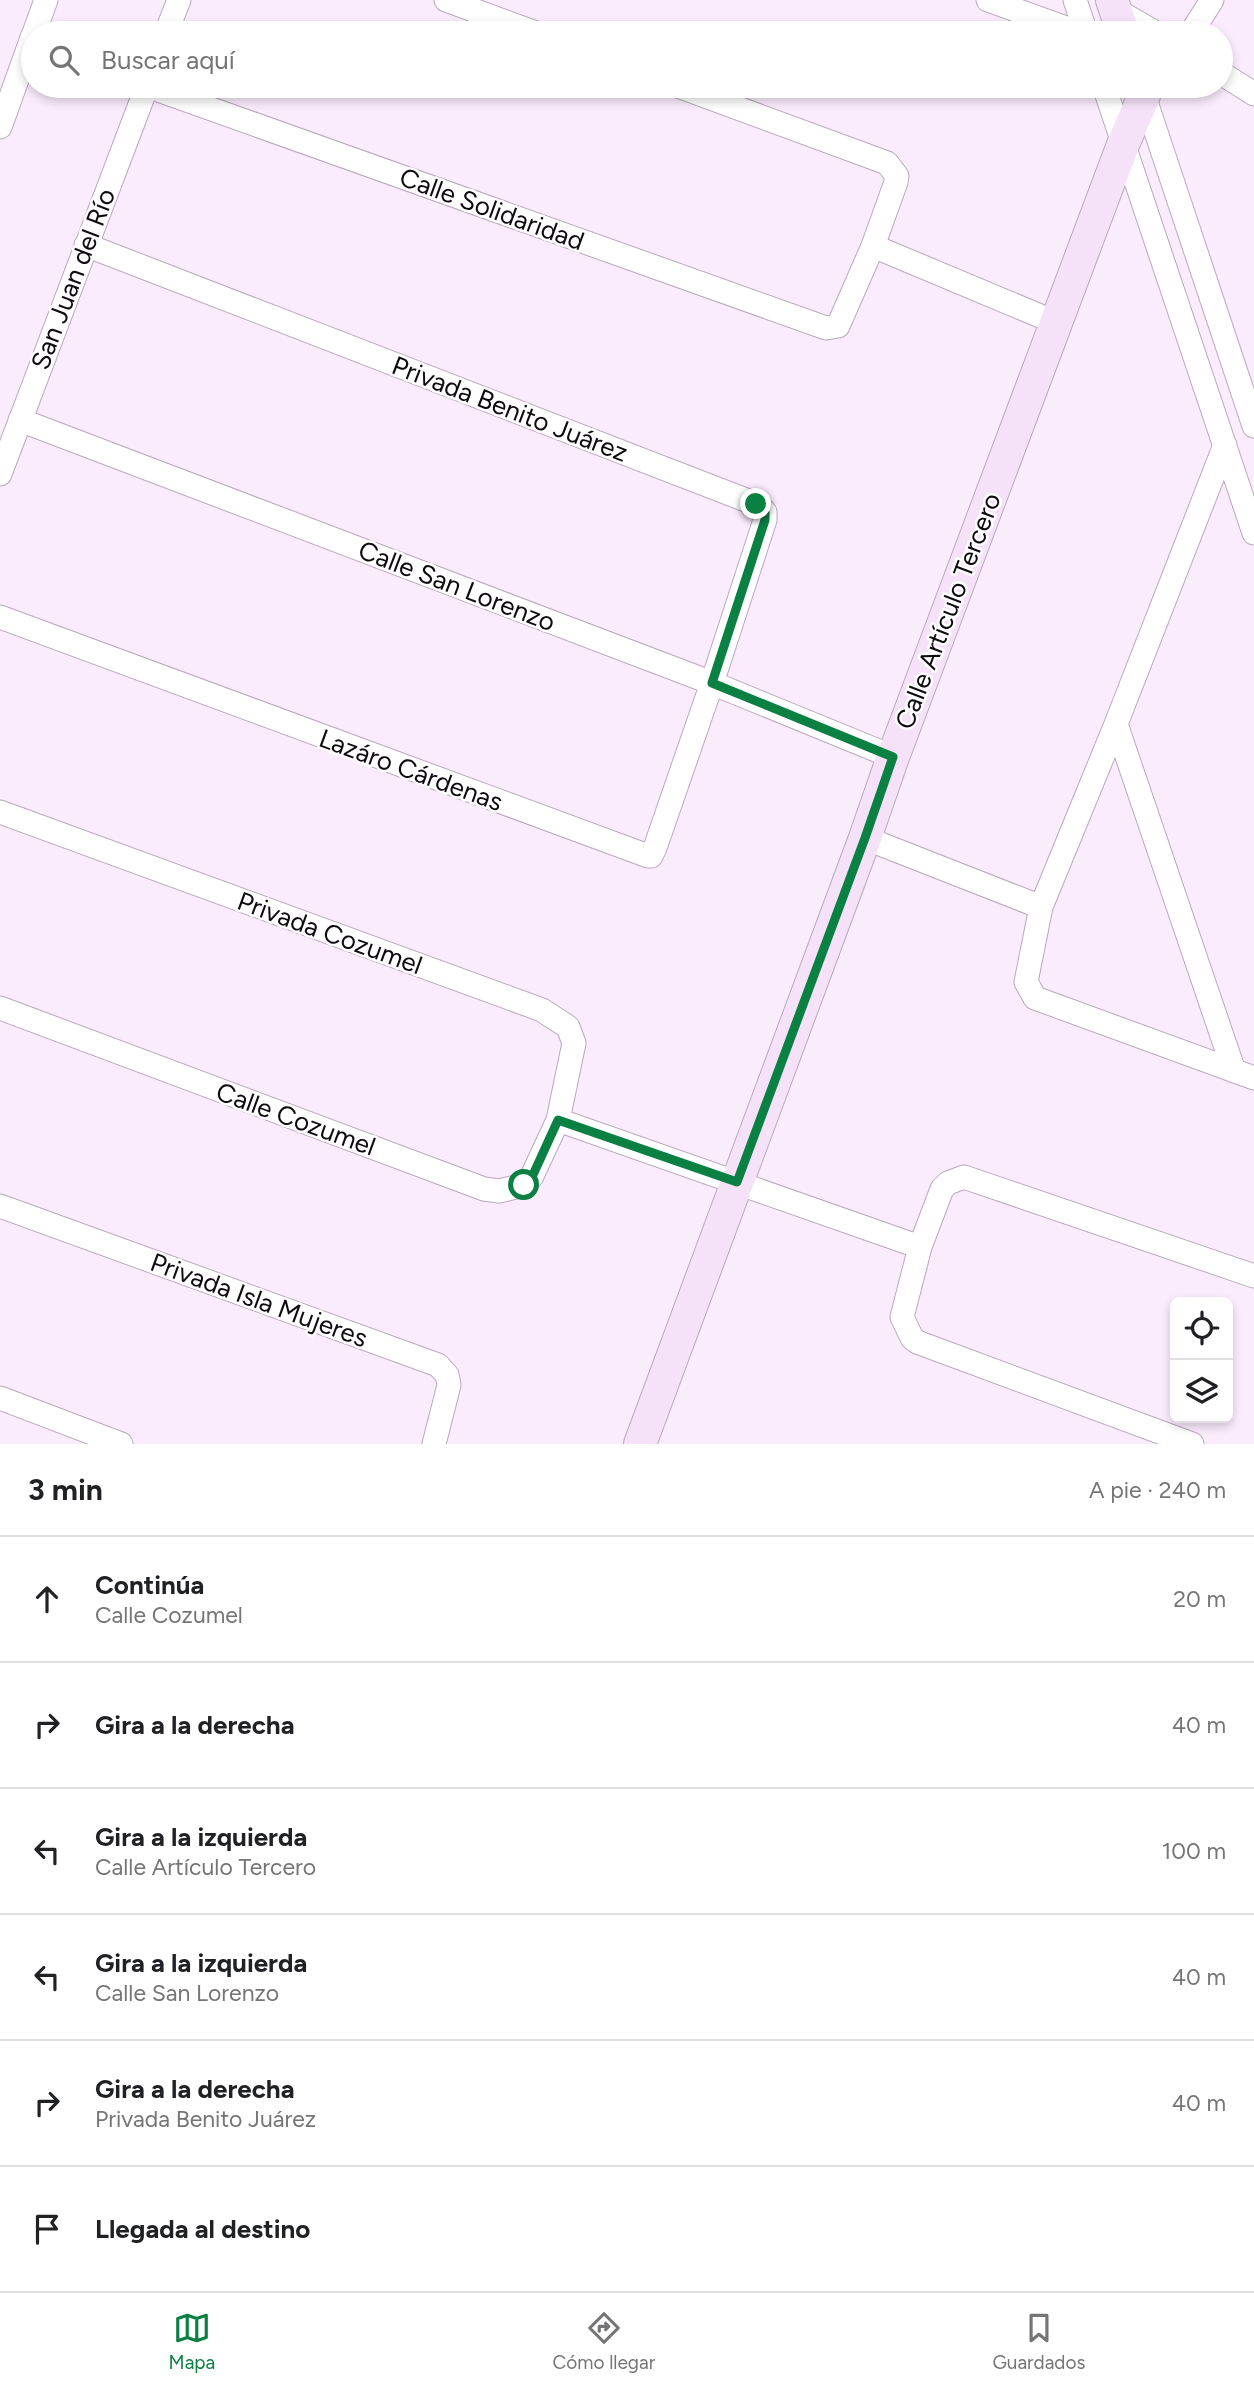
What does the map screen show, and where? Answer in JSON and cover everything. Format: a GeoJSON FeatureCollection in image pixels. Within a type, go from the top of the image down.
{"type":"FeatureCollection","features":[{"type":"Feature","properties":{"kind":"street"},"geometry":{"type":"LineString","coordinates":[[39,21],[46,0]]}},
{"type":"Feature","properties":{"kind":"street"},"geometry":{"type":"LineString","coordinates":[[170,21],[178,0]]}},
{"type":"Feature","properties":{"kind":"street"},"geometry":{"type":"LineString","coordinates":[[446,0],[503,21]]}},
{"type":"Feature","properties":{"kind":"street"},"geometry":{"type":"LineString","coordinates":[[988,0],[1047,21]]}},
{"type":"Feature","properties":{"kind":"street"},"geometry":{"type":"LineString","coordinates":[[1075,0],[1082,21]]}},
{"type":"Feature","properties":{"kind":"street"},"geometry":{"type":"LineString","coordinates":[[1199,21],[1212,0]]}},
{"type":"Feature","properties":{"kind":"street"},"geometry":{"type":"LineString","coordinates":[[0,127],[21,70]]}},
{"type":"Feature","properties":{"kind":"street"},"geometry":{"type":"LineString","coordinates":[[1233,81],[1254,94]]}},
{"type":"Feature","properties":{"kind":"street","name":"San Juan del Río"},"geometry":{"type":"LineString","coordinates":[[0,474],[142,98]]}},
{"type":"Feature","properties":{"kind":"street","name":"Calle Solidaridad"},"geometry":{"type":"LineString","coordinates":[[181,98],[826,328],[838,326],[873,246]]}},
{"type":"Feature","properties":{"kind":"street"},"geometry":{"type":"LineString","coordinates":[[711,98],[887,163],[895,171],[896,182],[873,246],[1057,323]]}},
{"type":"Feature","properties":{"kind":"street"},"geometry":{"type":"LineString","coordinates":[[1108,98],[1254,533]]}},
{"type":"Feature","properties":{"kind":"street","name":"Calle Artículo Tercero"},"geometry":{"type":"LineString","coordinates":[[640,1444],[893,757],[1140,98]]}},
{"type":"Feature","properties":{"kind":"street"},"geometry":{"type":"LineString","coordinates":[[1145,98],[1254,426]]}},
{"type":"Feature","properties":{"kind":"street","name":"Privada Benito Juárez"},"geometry":{"type":"LineString","coordinates":[[86,245],[756,504],[765,512],[765,520],[712,683]]}},
{"type":"Feature","properties":{"kind":"street","name":"Calle San Lorenzo"},"geometry":{"type":"LineString","coordinates":[[20,420],[712,683],[893,757]]}},
{"type":"Feature","properties":{"kind":"street"},"geometry":{"type":"LineString","coordinates":[[1225,445],[1041,907],[1026,982],[1035,998],[1244,1075]]}},
{"type":"Feature","properties":{"kind":"street","name":"Lazáro Cárdenas"},"geometry":{"type":"LineString","coordinates":[[0,617],[644,856],[651,856],[655,849],[712,683]]}},
{"type":"Feature","properties":{"kind":"street"},"geometry":{"type":"LineString","coordinates":[[1116,724],[1244,1075]]}},
{"type":"Feature","properties":{"kind":"street","name":"Privada Cozumel"},"geometry":{"type":"LineString","coordinates":[[0,812],[542,1010],[568,1027],[574,1043],[558,1120]]}},
{"type":"Feature","properties":{"kind":"street"},"geometry":{"type":"LineString","coordinates":[[865,838],[1041,907]]}},
{"type":"Feature","properties":{"kind":"street","name":"Calle Cozumel"},"geometry":{"type":"LineString","coordinates":[[0,1009],[484,1189],[499,1191],[524,1185],[532,1177],[558,1120]]}},
{"type":"Feature","properties":{"kind":"street"},"geometry":{"type":"LineString","coordinates":[[558,1120],[920,1247]]}},
{"type":"Feature","properties":{"kind":"street"},"geometry":{"type":"LineString","coordinates":[[1192,1444],[917,1342],[912,1338],[902,1317],[920,1247],[942,1189],[948,1183],[964,1177],[1254,1276]]}},
{"type":"Feature","properties":{"kind":"street","name":"Privada Isla Mujeres"},"geometry":{"type":"LineString","coordinates":[[0,1206],[438,1365],[447,1375],[449,1385],[433,1444]]}},
{"type":"Feature","properties":{"kind":"street"},"geometry":{"type":"LineString","coordinates":[[0,1398],[121,1444]]}},
{"type":"Feature","properties":{"kind":"route"},"geometry":{"type":"LineString","coordinates":[[524,1185],[532,1177],[558,1120],[737,1182],[893,757],[712,683],[765,520],[765,512],[756,504]]}}]}
